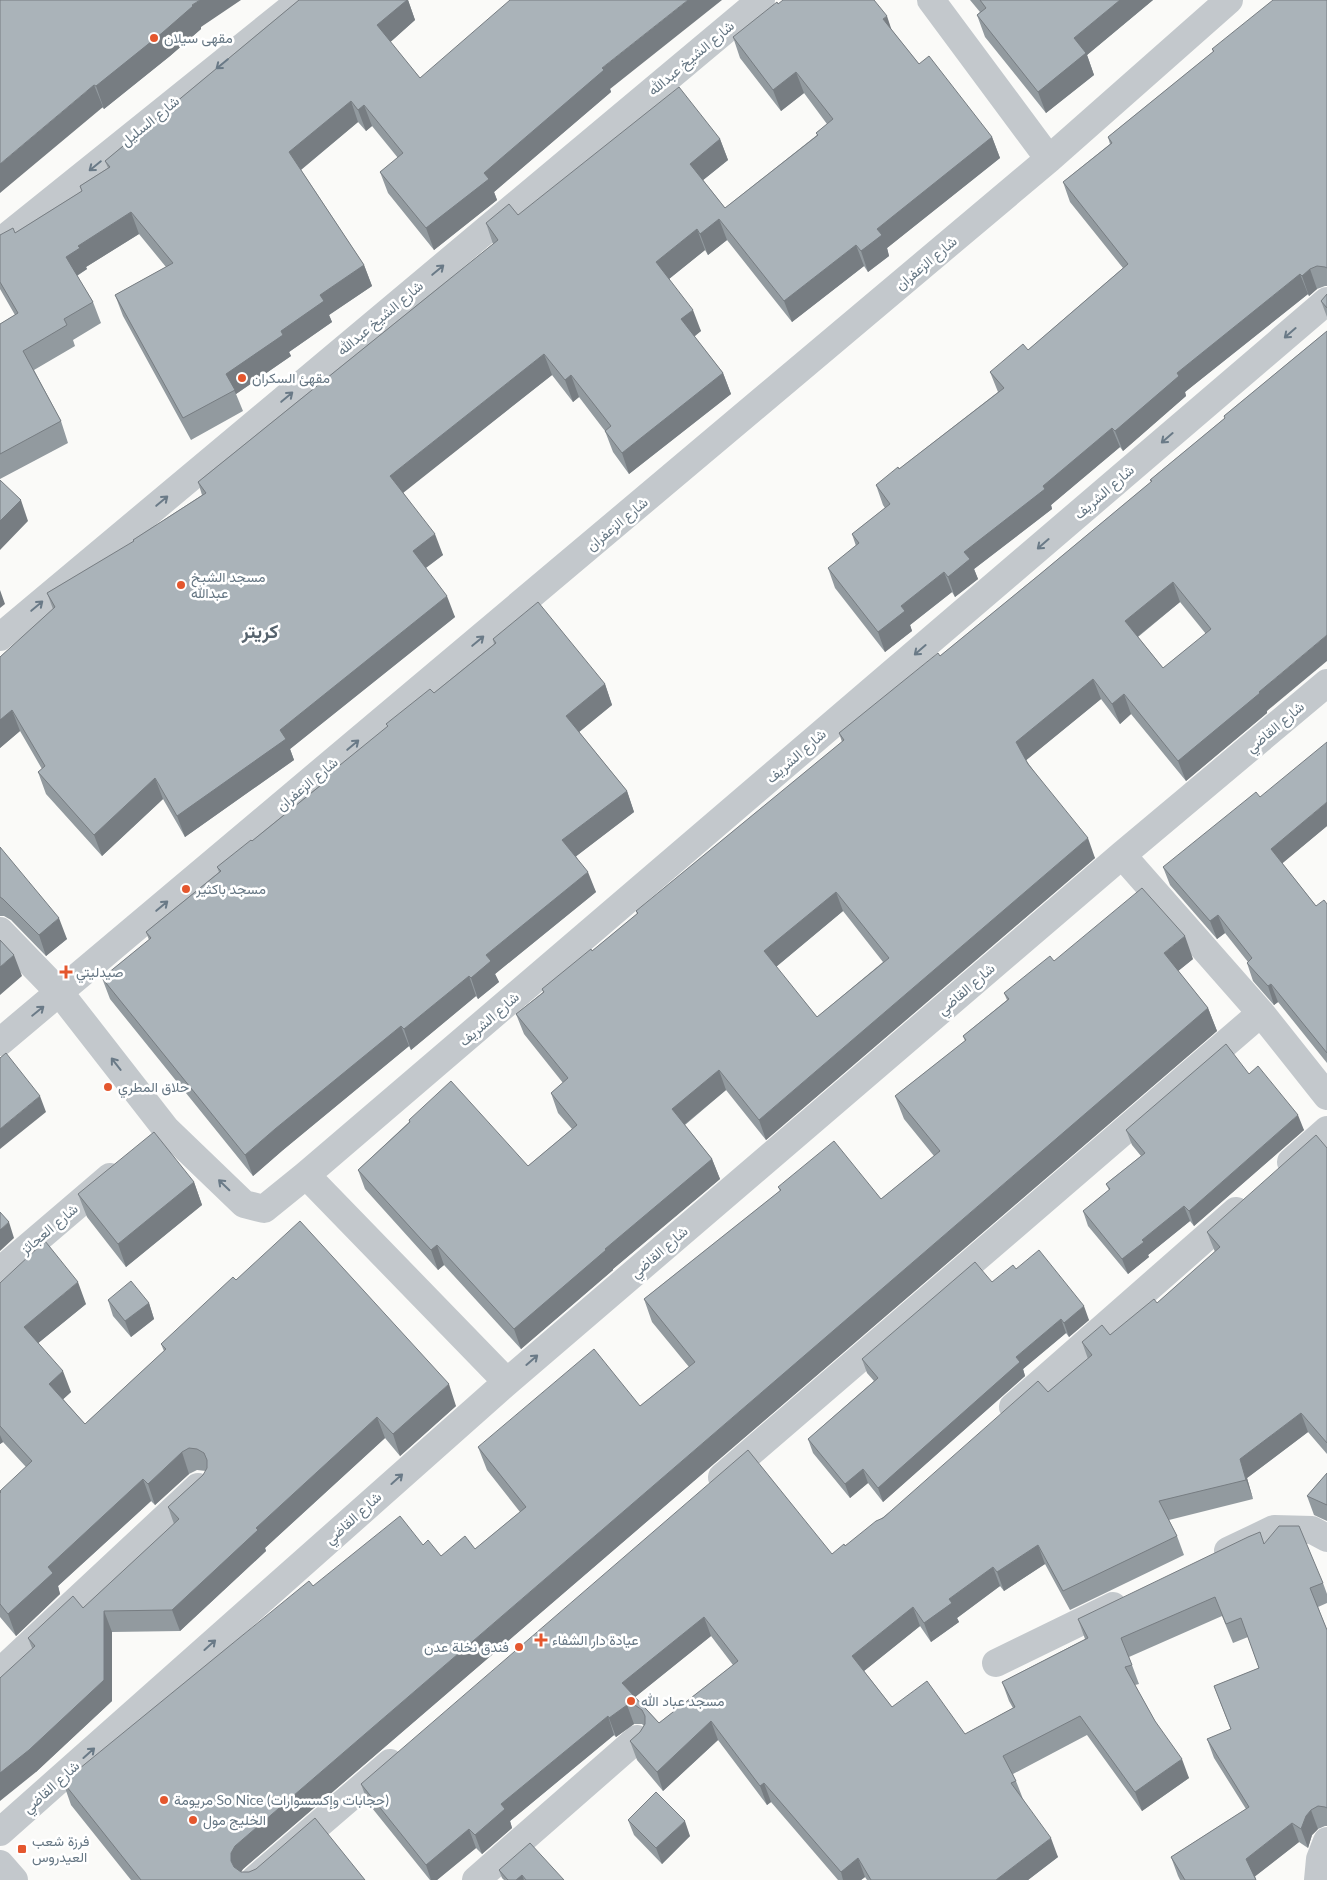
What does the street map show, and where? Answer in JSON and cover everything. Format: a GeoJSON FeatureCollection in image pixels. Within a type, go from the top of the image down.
{"type":"FeatureCollection","features":[{"type":"Feature","properties":{"kind":"street","name":"شارع السليل"},"geometry":{"type":"LineString","coordinates":[[0,242],[301,0]]}},
{"type":"Feature","properties":{"kind":"street","name":"شارع الشيخ عبدالله"},"geometry":{"type":"LineString","coordinates":[[0,637],[761,0]]}},
{"type":"Feature","properties":{"kind":"street"},"geometry":{"type":"LineString","coordinates":[[931,0],[1049,159]]}},
{"type":"Feature","properties":{"kind":"street","name":"شارع الزعفران"},"geometry":{"type":"LineString","coordinates":[[0,1042],[1049,159],[1229,0]]}},
{"type":"Feature","properties":{"kind":"street","name":"شارع الشريف"},"geometry":{"type":"LineString","coordinates":[[166,1129],[244,1204],[264,1209],[1327,301]]}},
{"type":"Feature","properties":{"kind":"street","name":"شارع القاضي"},"geometry":{"type":"LineString","coordinates":[[0,1832],[507,1382],[1122,855],[1327,684]]}},
{"type":"Feature","properties":{"kind":"street"},"geometry":{"type":"LineString","coordinates":[[1122,855],[1261,1013],[1327,1096]]}},
{"type":"Feature","properties":{"kind":"street"},"geometry":{"type":"LineString","coordinates":[[0,930],[60,993],[166,1129]]}},
{"type":"Feature","properties":{"kind":"street"},"geometry":{"type":"LineString","coordinates":[[700,1495],[1261,1013]]}},
{"type":"Feature","properties":{"kind":"street","name":"شارع العجائز"},"geometry":{"type":"LineString","coordinates":[[0,1271],[166,1129]]}},
{"type":"Feature","properties":{"kind":"street"},"geometry":{"type":"LineString","coordinates":[[1275,1176],[1327,1130]]}},
{"type":"Feature","properties":{"kind":"street"},"geometry":{"type":"LineString","coordinates":[[306,1175],[507,1382]]}},
{"type":"Feature","properties":{"kind":"street"},"geometry":{"type":"LineString","coordinates":[[992,1426],[1253,1196]]}},
{"type":"Feature","properties":{"kind":"street"},"geometry":{"type":"LineString","coordinates":[[0,1672],[200,1485]]}},
{"type":"Feature","properties":{"kind":"street"},"geometry":{"type":"LineString","coordinates":[[1202,1563],[1274,1529],[1312,1530],[1327,1538]]}},
{"type":"Feature","properties":{"kind":"street"},"geometry":{"type":"LineString","coordinates":[[996,1662],[1139,1594]]}},
{"type":"Feature","properties":{"kind":"street"},"geometry":{"type":"LineString","coordinates":[[476,1880],[637,1739]]}},
{"type":"Feature","properties":{"kind":"street"},"geometry":{"type":"LineString","coordinates":[[254,1880],[405,1750]]}},
{"type":"Feature","properties":{"kind":"street"},"geometry":{"type":"LineString","coordinates":[[1318,1880],[1320,1859],[1327,1841]]}},
{"type":"Feature","properties":{"kind":"street"},"geometry":{"type":"LineString","coordinates":[[0,1864],[14,1880]]}},
{"type":"Feature","properties":{"kind":"building"},"geometry":{"type":"Polygon","coordinates":[[[0,0],[200,0],[0,164],[0,0]]]}},
{"type":"Feature","properties":{"kind":"building"},"geometry":{"type":"Polygon","coordinates":[[[299,0],[407,0],[377,25],[420,78],[510,0],[688,0],[602,68],[604,70],[484,173],[489,179],[426,228],[380,172],[403,153],[364,105],[358,110],[351,101],[289,152],[364,265],[320,295],[324,301],[281,331],[283,335],[226,374],[235,390],[183,418],[115,295],[173,263],[131,212],[78,246],[80,248],[66,257],[93,302],[64,319],[67,325],[23,351],[61,421],[0,454],[0,324],[18,313],[0,282],[0,235],[13,228],[15,233],[82,191],[80,186],[110,167],[105,161],[299,0]]]}},
{"type":"Feature","properties":{"kind":"building"},"geometry":{"type":"Polygon","coordinates":[[[783,0],[874,0],[887,16],[883,19],[919,64],[929,56],[992,137],[877,229],[882,235],[861,251],[856,245],[784,301],[719,219],[700,234],[697,229],[656,262],[693,310],[681,319],[723,373],[622,453],[605,431],[611,426],[571,375],[565,380],[544,354],[390,476],[435,534],[413,551],[447,596],[280,730],[286,739],[177,816],[155,778],[94,835],[38,772],[45,766],[12,710],[0,720],[0,657],[55,607],[47,593],[134,541],[206,493],[198,482],[498,240],[486,223],[509,204],[518,215],[679,87],[720,139],[690,164],[725,208],[818,135],[816,133],[833,119],[796,72],[773,90],[733,37],[777,2],[778,4],[783,0]]]}},
{"type":"Feature","properties":{"kind":"building"},"geometry":{"type":"Polygon","coordinates":[[[980,0],[1120,0],[1074,38],[1086,53],[1038,92],[977,15],[986,8],[980,0]]]}},
{"type":"Feature","properties":{"kind":"building"},"geometry":{"type":"Polygon","coordinates":[[[1273,0],[1327,0],[1327,268],[1317,266],[1302,276],[1300,274],[1177,373],[1179,376],[1115,431],[1112,428],[1043,486],[1045,489],[964,552],[970,559],[948,577],[944,572],[901,606],[905,611],[878,632],[828,568],[859,543],[852,534],[890,504],[876,485],[1004,388],[990,372],[1023,344],[1028,350],[1128,264],[1063,182],[1112,143],[1108,137],[1214,51],[1212,49],[1273,0]]]}},
{"type":"Feature","properties":{"kind":"building"},"geometry":{"type":"Polygon","coordinates":[[[1327,294],[1327,308],[1321,301],[1327,294]]]}},
{"type":"Feature","properties":{"kind":"building"},"geometry":{"type":"Polygon","coordinates":[[[1327,331],[1327,635],[1178,761],[1124,694],[1112,704],[1093,679],[1016,742],[1028,764],[1088,838],[759,1120],[719,1070],[672,1109],[712,1159],[514,1329],[437,1245],[431,1250],[358,1170],[451,1081],[528,1166],[577,1125],[551,1093],[568,1078],[516,1014],[544,992],[542,989],[591,949],[592,951],[638,913],[636,911],[844,740],[839,733],[938,653],[940,656],[1039,575],[1152,481],[1150,480],[1225,418],[1224,416],[1327,331]],[[1173,582],[1125,621],[1163,668],[1211,629],[1173,582]],[[836,892],[764,951],[817,1017],[889,958],[836,892]]]}},
{"type":"Feature","properties":{"kind":"building"},"geometry":{"type":"Polygon","coordinates":[[[0,480],[21,500],[0,521],[0,480]]]}},
{"type":"Feature","properties":{"kind":"building"},"geometry":{"type":"Polygon","coordinates":[[[538,602],[605,684],[566,716],[627,791],[562,840],[588,872],[486,955],[491,961],[471,978],[469,976],[404,1029],[401,1026],[245,1155],[102,978],[151,938],[146,932],[221,871],[217,867],[326,781],[324,778],[388,726],[386,724],[430,689],[434,693],[496,643],[493,639],[538,602]]]}},
{"type":"Feature","properties":{"kind":"building"},"geometry":{"type":"Polygon","coordinates":[[[1327,742],[1327,802],[1271,849],[1316,906],[1324,900],[1327,904],[1327,1053],[1271,984],[1268,986],[1247,963],[1252,958],[1218,915],[1210,921],[1163,867],[1256,792],[1260,797],[1327,742]]]}},
{"type":"Feature","properties":{"kind":"building"},"geometry":{"type":"Polygon","coordinates":[[[0,847],[59,918],[39,935],[0,897],[0,847]]]}},
{"type":"Feature","properties":{"kind":"building"},"geometry":{"type":"Polygon","coordinates":[[[1142,888],[1185,936],[1164,953],[1208,1008],[235,1846],[231,1853],[231,1861],[234,1867],[241,1872],[249,1872],[256,1869],[315,1818],[365,1880],[141,1880],[63,1782],[309,1581],[313,1586],[400,1516],[423,1545],[428,1540],[441,1556],[465,1536],[475,1549],[526,1507],[478,1447],[594,1349],[640,1406],[695,1362],[644,1299],[781,1190],[778,1187],[834,1141],[881,1199],[940,1151],[895,1096],[966,1040],[963,1036],[1009,999],[1004,993],[1050,956],[1054,961],[1142,888]]]}},
{"type":"Feature","properties":{"kind":"building"},"geometry":{"type":"Polygon","coordinates":[[[0,940],[14,955],[0,967],[0,940]]]}},
{"type":"Feature","properties":{"kind":"building"},"geometry":{"type":"Polygon","coordinates":[[[1226,1044],[1249,1074],[1258,1066],[1298,1115],[1189,1211],[1184,1206],[1122,1259],[1083,1211],[1110,1189],[1106,1184],[1145,1153],[1126,1130],[1226,1044]]]}},
{"type":"Feature","properties":{"kind":"building"},"geometry":{"type":"Polygon","coordinates":[[[6,1053],[40,1096],[0,1129],[0,1058],[6,1053]]]}},
{"type":"Feature","properties":{"kind":"building"},"geometry":{"type":"Polygon","coordinates":[[[154,1132],[194,1182],[118,1244],[78,1194],[154,1132]]]}},
{"type":"Feature","properties":{"kind":"building"},"geometry":{"type":"Polygon","coordinates":[[[1316,1135],[1327,1148],[1327,1443],[1301,1413],[1240,1459],[1246,1480],[1159,1501],[1177,1536],[1063,1591],[1038,1545],[997,1572],[993,1567],[949,1599],[952,1603],[924,1623],[913,1607],[852,1656],[892,1707],[927,1681],[965,1734],[1015,1707],[1002,1682],[1088,1638],[1078,1619],[1248,1537],[1260,1532],[1264,1544],[1279,1526],[1299,1526],[1323,1583],[1310,1588],[1327,1630],[1327,1808],[1318,1806],[1311,1810],[1306,1816],[1301,1829],[1292,1823],[1246,1859],[1256,1880],[1185,1880],[1171,1857],[1249,1807],[1207,1739],[1231,1729],[1214,1686],[1259,1668],[1241,1618],[1226,1624],[1215,1597],[1121,1638],[1132,1665],[1125,1667],[1155,1721],[1182,1759],[1135,1792],[1080,1716],[1003,1756],[1016,1781],[1011,1783],[1051,1838],[996,1880],[871,1880],[858,1858],[841,1872],[764,1783],[760,1786],[711,1721],[657,1772],[630,1741],[640,1732],[645,1724],[645,1716],[642,1710],[635,1705],[627,1705],[609,1718],[608,1716],[501,1804],[505,1809],[475,1835],[469,1829],[426,1865],[361,1784],[748,1450],[832,1554],[876,1521],[883,1518],[1038,1381],[1048,1392],[1092,1355],[1082,1342],[1102,1325],[1110,1335],[1154,1299],[1157,1303],[1220,1247],[1207,1232],[1316,1135]],[[704,1617],[622,1683],[659,1723],[738,1661],[704,1617]]]}},
{"type":"Feature","properties":{"kind":"building"},"geometry":{"type":"Polygon","coordinates":[[[0,1212],[9,1222],[0,1230],[0,1212]]]}},
{"type":"Feature","properties":{"kind":"building"},"geometry":{"type":"Polygon","coordinates":[[[300,1221],[449,1384],[393,1434],[377,1417],[256,1528],[258,1530],[172,1610],[104,1611],[104,1680],[29,1750],[0,1773],[0,1678],[35,1646],[28,1638],[73,1596],[83,1608],[179,1519],[168,1507],[203,1475],[207,1468],[207,1460],[204,1453],[197,1449],[189,1448],[182,1452],[148,1484],[143,1479],[48,1567],[53,1573],[8,1614],[0,1604],[0,1491],[32,1461],[0,1426],[0,1283],[45,1241],[78,1282],[24,1327],[63,1371],[49,1384],[85,1424],[166,1349],[161,1344],[233,1277],[236,1280],[300,1221]]]}},
{"type":"Feature","properties":{"kind":"building"},"geometry":{"type":"Polygon","coordinates":[[[1039,1250],[1084,1306],[1064,1323],[1061,1319],[1016,1357],[1020,1362],[878,1488],[863,1469],[845,1484],[808,1439],[878,1378],[862,1359],[975,1262],[992,1282],[1013,1265],[1016,1269],[1039,1250]]]}},
{"type":"Feature","properties":{"kind":"building"},"geometry":{"type":"Polygon","coordinates":[[[131,1281],[149,1303],[125,1321],[108,1300],[131,1281]]]}},
{"type":"Feature","properties":{"kind":"building"},"geometry":{"type":"Polygon","coordinates":[[[1327,1473],[1327,1505],[1307,1496],[1327,1473]]]}},
{"type":"Feature","properties":{"kind":"building"},"geometry":{"type":"Polygon","coordinates":[[[656,1792],[685,1821],[656,1848],[628,1820],[656,1792]]]}},
{"type":"Feature","properties":{"kind":"building"},"geometry":{"type":"Polygon","coordinates":[[[530,1843],[564,1880],[526,1880],[522,1875],[516,1880],[508,1880],[499,1870],[530,1843]]]}},
{"type":"Feature","properties":{"kind":"place","name":"مقهى سيلان"},"geometry":{"type":"Point","coordinates":[154,38]}},
{"type":"Feature","properties":{"kind":"place","name":"مقهئ السكران"},"geometry":{"type":"Point","coordinates":[242,378]}},
{"type":"Feature","properties":{"kind":"place","name":"مسجد الشيخ عبدالله"},"geometry":{"type":"Point","coordinates":[181,585]}},
{"type":"Feature","properties":{"kind":"place","name":"مسجد باكثير"},"geometry":{"type":"Point","coordinates":[186,889]}},
{"type":"Feature","properties":{"kind":"place","name":"صيدليتي"},"geometry":{"type":"Point","coordinates":[66,972]}},
{"type":"Feature","properties":{"kind":"place","name":"حلاق المطري"},"geometry":{"type":"Point","coordinates":[108,1087]}},
{"type":"Feature","properties":{"kind":"place","name":"عيادة دار الشفاء"},"geometry":{"type":"Point","coordinates":[541,1640]}},
{"type":"Feature","properties":{"kind":"place","name":"فندق نخلة عدن"},"geometry":{"type":"Point","coordinates":[519,1647]}},
{"type":"Feature","properties":{"kind":"place","name":"مسجد عباد الله"},"geometry":{"type":"Point","coordinates":[631,1701]}},
{"type":"Feature","properties":{"kind":"place","name":"مريومة So Nice (حجابات وإكسسوارات)"},"geometry":{"type":"Point","coordinates":[164,1800]}},
{"type":"Feature","properties":{"kind":"place","name":"الخليج مول"},"geometry":{"type":"Point","coordinates":[193,1820]}},
{"type":"Feature","properties":{"kind":"place","name":"فرزة شعب العيدروس"},"geometry":{"type":"Point","coordinates":[22,1849]}},
{"type":"Feature","properties":{"kind":"district","name":"كريتر"},"geometry":{"type":"Point","coordinates":[260,631]}}]}
